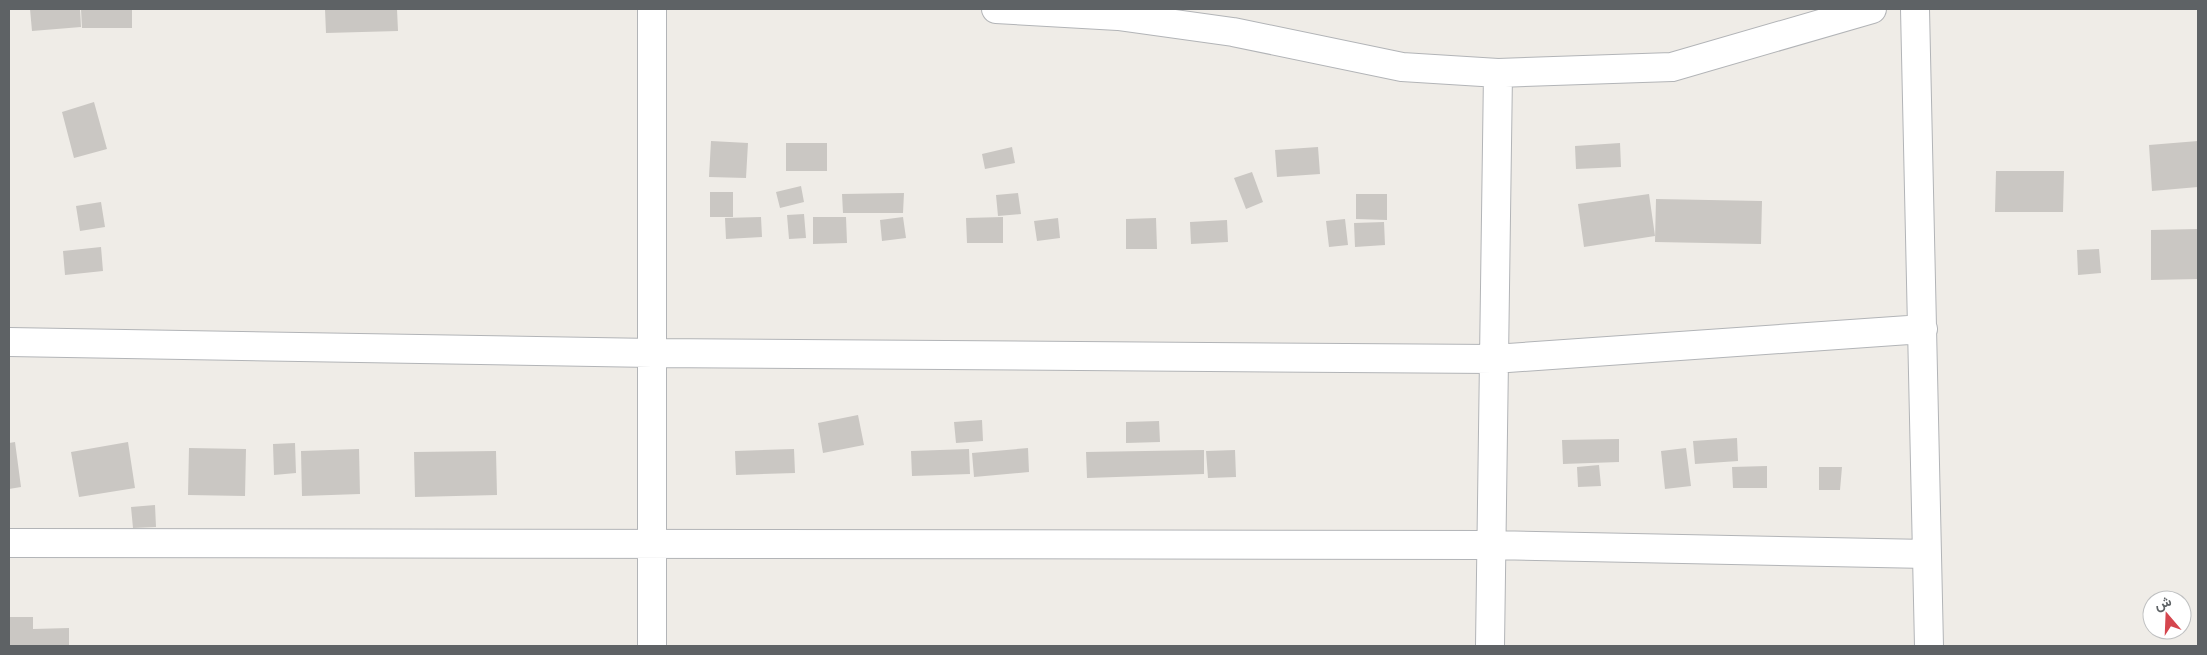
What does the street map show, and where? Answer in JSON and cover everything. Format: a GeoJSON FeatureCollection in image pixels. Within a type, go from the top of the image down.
{"type":"FeatureCollection","features":[{"type":"Feature","properties":{"kind":"street"},"geometry":{"type":"LineString","coordinates":[[652,9],[652,646]]}},
{"type":"Feature","properties":{"kind":"street"},"geometry":{"type":"LineString","coordinates":[[996,9],[1140,14],[1402,67],[1498,73],[1672,67],[1872,9]]}},
{"type":"Feature","properties":{"kind":"street"},"geometry":{"type":"LineString","coordinates":[[1915,9],[1929,646]]}},
{"type":"Feature","properties":{"kind":"street"},"geometry":{"type":"LineString","coordinates":[[1490,646],[1498,73]]}},
{"type":"Feature","properties":{"kind":"street"},"geometry":{"type":"LineString","coordinates":[[9,342],[652,354],[1494,358],[1922,329]]}},
{"type":"Feature","properties":{"kind":"street"},"geometry":{"type":"LineString","coordinates":[[9,543],[1492,546],[1927,554]]}},
{"type":"Feature","properties":{"kind":"building"},"geometry":{"type":"Polygon","coordinates":[[[30,9],[80,9],[81,27],[32,31],[30,9]]]}},
{"type":"Feature","properties":{"kind":"building"},"geometry":{"type":"Polygon","coordinates":[[[81,9],[132,9],[132,28],[82,28],[81,9]]]}},
{"type":"Feature","properties":{"kind":"building"},"geometry":{"type":"Polygon","coordinates":[[[325,9],[397,9],[398,31],[326,33],[325,9]]]}},
{"type":"Feature","properties":{"kind":"building"},"geometry":{"type":"Polygon","coordinates":[[[94,102],[107,149],[74,158],[62,112],[94,102]]]}},
{"type":"Feature","properties":{"kind":"building"},"geometry":{"type":"Polygon","coordinates":[[[711,141],[748,143],[746,178],[709,177],[711,141]]]}},
{"type":"Feature","properties":{"kind":"building"},"geometry":{"type":"Polygon","coordinates":[[[2198,141],[2198,187],[2152,191],[2149,145],[2198,141]]]}},
{"type":"Feature","properties":{"kind":"building"},"geometry":{"type":"Polygon","coordinates":[[[786,143],[827,143],[827,171],[786,171],[786,143]]]}},
{"type":"Feature","properties":{"kind":"building"},"geometry":{"type":"Polygon","coordinates":[[[1620,143],[1621,167],[1576,169],[1575,146],[1620,143]]]}},
{"type":"Feature","properties":{"kind":"building"},"geometry":{"type":"Polygon","coordinates":[[[1012,147],[1015,163],[985,169],[982,154],[1012,147]]]}},
{"type":"Feature","properties":{"kind":"building"},"geometry":{"type":"Polygon","coordinates":[[[1318,147],[1320,174],[1277,177],[1275,150],[1318,147]]]}},
{"type":"Feature","properties":{"kind":"building"},"geometry":{"type":"Polygon","coordinates":[[[1996,171],[2064,171],[2063,212],[1995,212],[1996,171]]]}},
{"type":"Feature","properties":{"kind":"building"},"geometry":{"type":"Polygon","coordinates":[[[1252,172],[1263,202],[1246,209],[1234,178],[1252,172]]]}},
{"type":"Feature","properties":{"kind":"building"},"geometry":{"type":"Polygon","coordinates":[[[801,186],[804,202],[780,208],[776,192],[801,186]]]}},
{"type":"Feature","properties":{"kind":"building"},"geometry":{"type":"Polygon","coordinates":[[[710,192],[733,192],[733,217],[710,217],[710,192]]]}},
{"type":"Feature","properties":{"kind":"building"},"geometry":{"type":"Polygon","coordinates":[[[904,193],[903,213],[843,213],[842,194],[904,193]]]}},
{"type":"Feature","properties":{"kind":"building"},"geometry":{"type":"Polygon","coordinates":[[[1018,193],[1021,214],[998,216],[996,195],[1018,193]]]}},
{"type":"Feature","properties":{"kind":"building"},"geometry":{"type":"Polygon","coordinates":[[[1356,194],[1387,194],[1387,220],[1356,219],[1356,194]]]}},
{"type":"Feature","properties":{"kind":"building"},"geometry":{"type":"Polygon","coordinates":[[[1649,194],[1655,236],[1584,247],[1578,204],[1649,194]]]}},
{"type":"Feature","properties":{"kind":"building"},"geometry":{"type":"Polygon","coordinates":[[[1656,199],[1762,201],[1761,244],[1655,242],[1656,199]]]}},
{"type":"Feature","properties":{"kind":"building"},"geometry":{"type":"Polygon","coordinates":[[[101,202],[105,227],[80,231],[76,206],[101,202]]]}},
{"type":"Feature","properties":{"kind":"building"},"geometry":{"type":"Polygon","coordinates":[[[804,214],[806,238],[789,239],[787,215],[804,214]]]}},
{"type":"Feature","properties":{"kind":"building"},"geometry":{"type":"Polygon","coordinates":[[[761,217],[762,237],[726,239],[725,218],[761,217]]]}},
{"type":"Feature","properties":{"kind":"building"},"geometry":{"type":"Polygon","coordinates":[[[813,217],[846,217],[847,243],[813,244],[813,217]]]}},
{"type":"Feature","properties":{"kind":"building"},"geometry":{"type":"Polygon","coordinates":[[[903,217],[906,238],[882,241],[880,220],[903,217]]]}},
{"type":"Feature","properties":{"kind":"building"},"geometry":{"type":"Polygon","coordinates":[[[1003,217],[1003,243],[967,243],[966,218],[1003,217]]]}},
{"type":"Feature","properties":{"kind":"building"},"geometry":{"type":"Polygon","coordinates":[[[1058,218],[1060,238],[1037,241],[1034,221],[1058,218]]]}},
{"type":"Feature","properties":{"kind":"building"},"geometry":{"type":"Polygon","coordinates":[[[1156,218],[1157,249],[1126,249],[1126,219],[1156,218]]]}},
{"type":"Feature","properties":{"kind":"building"},"geometry":{"type":"Polygon","coordinates":[[[1345,219],[1348,245],[1329,247],[1326,221],[1345,219]]]}},
{"type":"Feature","properties":{"kind":"building"},"geometry":{"type":"Polygon","coordinates":[[[1227,220],[1228,242],[1191,244],[1190,222],[1227,220]]]}},
{"type":"Feature","properties":{"kind":"building"},"geometry":{"type":"Polygon","coordinates":[[[1384,222],[1385,245],[1355,247],[1354,223],[1384,222]]]}},
{"type":"Feature","properties":{"kind":"building"},"geometry":{"type":"Polygon","coordinates":[[[2198,229],[2198,279],[2151,280],[2151,230],[2198,229]]]}},
{"type":"Feature","properties":{"kind":"building"},"geometry":{"type":"Polygon","coordinates":[[[101,247],[103,271],[65,275],[63,251],[101,247]]]}},
{"type":"Feature","properties":{"kind":"building"},"geometry":{"type":"Polygon","coordinates":[[[2099,249],[2101,273],[2078,275],[2077,250],[2099,249]]]}},
{"type":"Feature","properties":{"kind":"building"},"geometry":{"type":"Polygon","coordinates":[[[858,415],[864,445],[823,453],[818,423],[858,415]]]}},
{"type":"Feature","properties":{"kind":"building"},"geometry":{"type":"Polygon","coordinates":[[[982,420],[983,441],[956,443],[954,422],[982,420]]]}},
{"type":"Feature","properties":{"kind":"building"},"geometry":{"type":"Polygon","coordinates":[[[1159,421],[1160,442],[1126,443],[1126,422],[1159,421]]]}},
{"type":"Feature","properties":{"kind":"building"},"geometry":{"type":"Polygon","coordinates":[[[1737,438],[1738,461],[1695,464],[1693,441],[1737,438]]]}},
{"type":"Feature","properties":{"kind":"building"},"geometry":{"type":"Polygon","coordinates":[[[1619,439],[1619,462],[1563,464],[1562,440],[1619,439]]]}},
{"type":"Feature","properties":{"kind":"building"},"geometry":{"type":"Polygon","coordinates":[[[15,442],[21,487],[9,489],[9,443],[15,442]]]}},
{"type":"Feature","properties":{"kind":"building"},"geometry":{"type":"Polygon","coordinates":[[[128,442],[135,488],[79,497],[71,452],[128,442]]]}},
{"type":"Feature","properties":{"kind":"building"},"geometry":{"type":"Polygon","coordinates":[[[295,443],[296,473],[274,475],[273,444],[295,443]]]}},
{"type":"Feature","properties":{"kind":"building"},"geometry":{"type":"Polygon","coordinates":[[[189,448],[246,449],[245,496],[188,495],[189,448]]]}},
{"type":"Feature","properties":{"kind":"building"},"geometry":{"type":"Polygon","coordinates":[[[1028,448],[1029,472],[974,477],[972,453],[1028,448]]]}},
{"type":"Feature","properties":{"kind":"building"},"geometry":{"type":"Polygon","coordinates":[[[1686,448],[1691,486],[1665,489],[1661,451],[1686,448]]]}},
{"type":"Feature","properties":{"kind":"building"},"geometry":{"type":"Polygon","coordinates":[[[359,449],[360,494],[302,496],[301,451],[359,449]]]}},
{"type":"Feature","properties":{"kind":"building"},"geometry":{"type":"Polygon","coordinates":[[[794,449],[795,473],[736,475],[735,451],[794,449]]]}},
{"type":"Feature","properties":{"kind":"building"},"geometry":{"type":"Polygon","coordinates":[[[969,449],[970,474],[912,476],[911,451],[969,449]]]}},
{"type":"Feature","properties":{"kind":"building"},"geometry":{"type":"Polygon","coordinates":[[[1204,450],[1204,474],[1087,478],[1086,452],[1204,450]]]}},
{"type":"Feature","properties":{"kind":"building"},"geometry":{"type":"Polygon","coordinates":[[[1235,450],[1236,477],[1208,478],[1206,451],[1235,450]]]}},
{"type":"Feature","properties":{"kind":"building"},"geometry":{"type":"Polygon","coordinates":[[[496,451],[497,495],[415,497],[414,452],[496,451]]]}},
{"type":"Feature","properties":{"kind":"building"},"geometry":{"type":"Polygon","coordinates":[[[1599,465],[1601,486],[1578,487],[1577,467],[1599,465]]]}},
{"type":"Feature","properties":{"kind":"building"},"geometry":{"type":"Polygon","coordinates":[[[1767,466],[1767,488],[1733,488],[1732,467],[1767,466]]]}},
{"type":"Feature","properties":{"kind":"building"},"geometry":{"type":"Polygon","coordinates":[[[1819,467],[1842,467],[1840,490],[1819,490],[1819,467]]]}},
{"type":"Feature","properties":{"kind":"building"},"geometry":{"type":"Polygon","coordinates":[[[155,505],[156,527],[133,528],[131,507],[155,505]]]}},
{"type":"Feature","properties":{"kind":"building"},"geometry":{"type":"Polygon","coordinates":[[[9,617],[33,617],[33,629],[69,628],[69,646],[9,646],[9,617]]]}}]}
